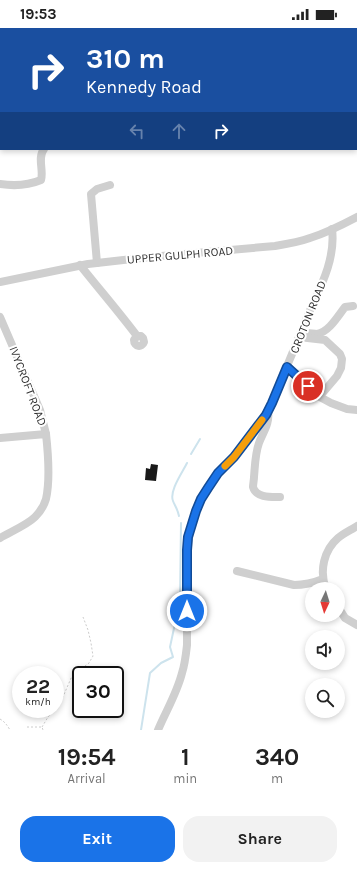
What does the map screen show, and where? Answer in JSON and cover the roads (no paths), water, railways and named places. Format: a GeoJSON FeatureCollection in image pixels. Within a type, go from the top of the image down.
{"type":"FeatureCollection","features":[{"type":"Feature","properties":{"kind":"street"},"geometry":{"type":"LineString","coordinates":[[0,184],[11,185],[33,183],[41,180],[41,152],[43,150]]}},
{"type":"Feature","properties":{"kind":"street"},"geometry":{"type":"LineString","coordinates":[[98,263],[91,194],[97,189],[110,185]]}},
{"type":"Feature","properties":{"kind":"street","name":"UPPER GULPH ROAD"},"geometry":{"type":"LineString","coordinates":[[0,282],[80,265],[293,243],[310,238],[357,217]]}},
{"type":"Feature","properties":{"kind":"street","name":"CROTON ROAD"},"geometry":{"type":"LineString","coordinates":[[158,730],[177,687],[185,658],[187,645],[187,550],[190,530],[196,511],[201,499],[218,473],[234,457],[266,415],[272,403],[326,274],[333,241],[332,229]]}},
{"type":"Feature","properties":{"kind":"street"},"geometry":{"type":"LineString","coordinates":[[80,265],[101,292],[118,310],[137,336]]}},
{"type":"Feature","properties":{"kind":"street"},"geometry":{"type":"LineString","coordinates":[[300,334],[317,334],[325,330],[333,324],[346,307],[353,306]]}},
{"type":"Feature","properties":{"kind":"street","name":"IVYCROFT ROAD"},"geometry":{"type":"LineString","coordinates":[[0,317],[40,410],[46,434],[48,454],[47,493],[43,506],[31,520],[0,538]]}},
{"type":"Feature","properties":{"kind":"street"},"geometry":{"type":"LineString","coordinates":[[300,334],[324,340],[340,354],[342,359],[341,368],[337,376],[320,396]]}},
{"type":"Feature","properties":{"kind":"street"},"geometry":{"type":"LineString","coordinates":[[287,367],[320,396],[347,409],[357,410]]}},
{"type":"Feature","properties":{"kind":"street"},"geometry":{"type":"LineString","coordinates":[[268,410],[269,418],[256,454],[253,486],[256,492],[262,496],[280,497]]}},
{"type":"Feature","properties":{"kind":"street","name":"IVYCROFT ROAD"},"geometry":{"type":"LineString","coordinates":[[0,438],[46,434]]}},
{"type":"Feature","properties":{"kind":"street"},"geometry":{"type":"LineString","coordinates":[[324,582],[323,564],[328,550],[339,537],[357,526]]}},
{"type":"Feature","properties":{"kind":"street"},"geometry":{"type":"LineString","coordinates":[[237,571],[294,585],[310,584],[323,579]]}},
{"type":"Feature","properties":{"kind":"street"},"geometry":{"type":"LineString","coordinates":[[345,618],[357,625]]}},
{"type":"Feature","properties":{"kind":"waterway"},"geometry":{"type":"LineString","coordinates":[[191,454],[200,439]]}},
{"type":"Feature","properties":{"kind":"waterway"},"geometry":{"type":"LineString","coordinates":[[179,516],[172,497],[174,487],[187,463]]}},
{"type":"Feature","properties":{"kind":"waterway"},"geometry":{"type":"LineString","coordinates":[[141,730],[150,673],[161,663],[173,657],[170,647],[180,600],[181,523]]}}]}
